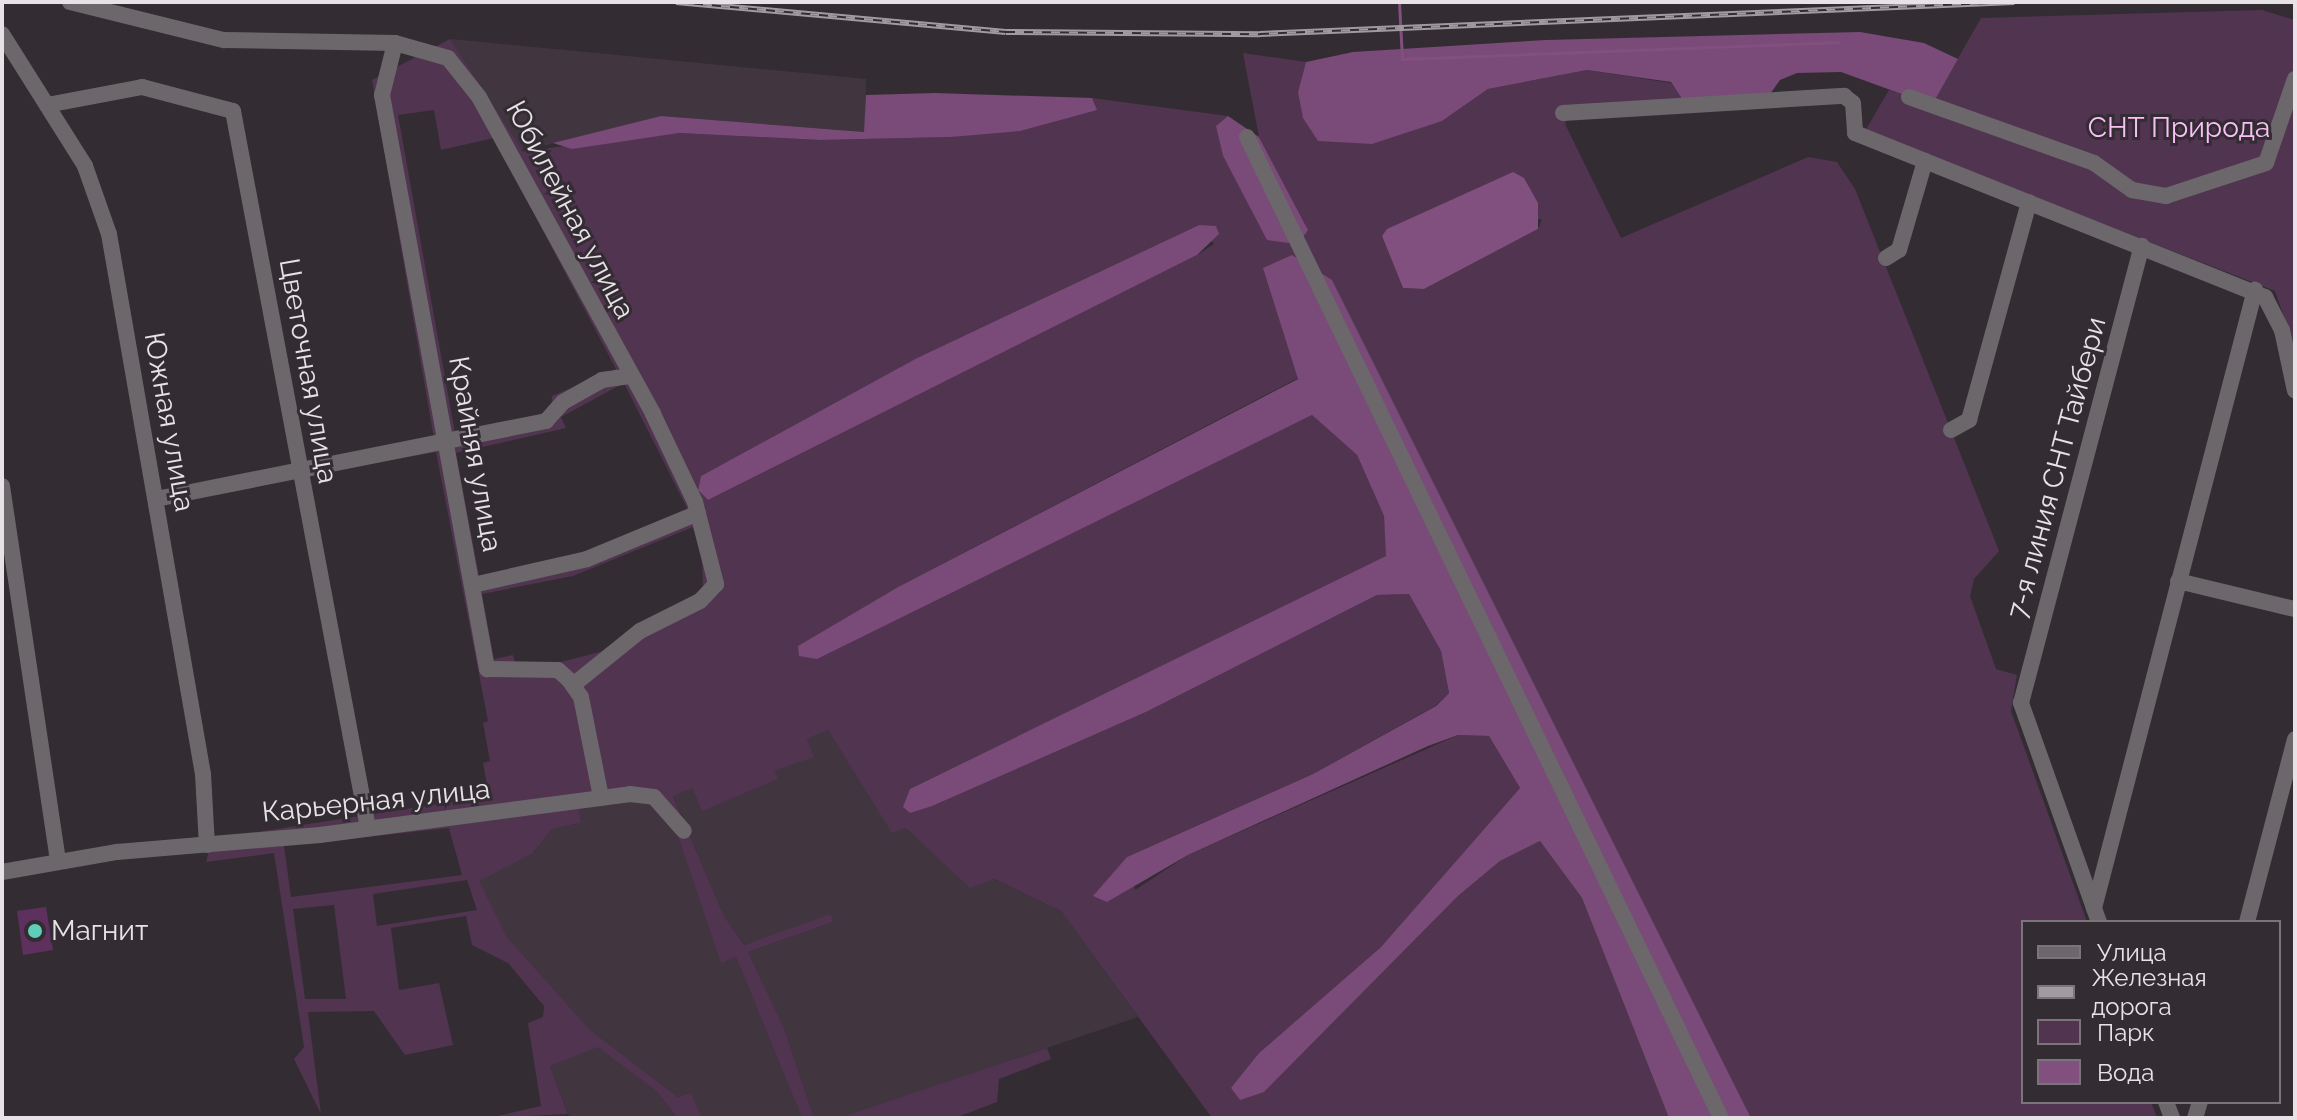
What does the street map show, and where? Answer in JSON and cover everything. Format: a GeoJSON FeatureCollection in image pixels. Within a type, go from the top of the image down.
{"type":"FeatureCollection","features":[{"type":"Feature","properties":{"kind":"street","name":"Юбилейная улица"},"geometry":{"type":"LineString","coordinates":[[70,2],[224,40],[395,43],[448,58],[479,97],[630,376],[698,513],[716,584],[700,601],[640,631],[573,685]]}},
{"type":"Feature","properties":{"kind":"street","name":"Южная улица"},"geometry":{"type":"LineString","coordinates":[[2,34],[85,166],[109,234],[203,774],[207,845]]}},
{"type":"Feature","properties":{"kind":"street","name":"Крайняя улица"},"geometry":{"type":"LineString","coordinates":[[395,43],[382,95],[487,669],[558,670],[573,685]]}},
{"type":"Feature","properties":{"kind":"street"},"geometry":{"type":"LineString","coordinates":[[1909,97],[2094,163],[2132,190],[2166,196],[2266,163],[2295,79]]}},
{"type":"Feature","properties":{"kind":"street","name":"Цветочная улица"},"geometry":{"type":"LineString","coordinates":[[47,105],[142,87],[233,111],[298,473],[368,828]]}},
{"type":"Feature","properties":{"kind":"street"},"geometry":{"type":"LineString","coordinates":[[1563,113],[1844,96],[1853,103],[1855,133],[2255,290],[2265,297],[2282,330],[2295,391]]}},
{"type":"Feature","properties":{"kind":"street"},"geometry":{"type":"LineString","coordinates":[[1247,137],[1721,1118]]}},
{"type":"Feature","properties":{"kind":"street"},"geometry":{"type":"LineString","coordinates":[[1886,258],[1899,250],[1925,161]]}},
{"type":"Feature","properties":{"kind":"street"},"geometry":{"type":"LineString","coordinates":[[1951,430],[1969,420],[2029,202]]}},
{"type":"Feature","properties":{"kind":"street","name":"7-я линия СНТ Тайбери"},"geometry":{"type":"LineString","coordinates":[[2097,915],[2021,703],[2142,246]]}},
{"type":"Feature","properties":{"kind":"street"},"geometry":{"type":"LineString","coordinates":[[2097,915],[2178,581],[2255,290]]}},
{"type":"Feature","properties":{"kind":"street"},"geometry":{"type":"LineString","coordinates":[[156,499],[447,444],[546,421],[563,402],[602,380],[630,376]]}},
{"type":"Feature","properties":{"kind":"street"},"geometry":{"type":"LineString","coordinates":[[2,486],[58,861]]}},
{"type":"Feature","properties":{"kind":"street"},"geometry":{"type":"LineString","coordinates":[[473,585],[587,559],[698,513]]}},
{"type":"Feature","properties":{"kind":"street"},"geometry":{"type":"LineString","coordinates":[[2178,581],[2295,609]]}},
{"type":"Feature","properties":{"kind":"street"},"geometry":{"type":"LineString","coordinates":[[573,685],[581,697],[601,797]]}},
{"type":"Feature","properties":{"kind":"street"},"geometry":{"type":"LineString","coordinates":[[2248,920],[2295,739]]}},
{"type":"Feature","properties":{"kind":"street","name":"Карьерная улица"},"geometry":{"type":"LineString","coordinates":[[2,872],[58,861],[368,828],[601,797],[654,797],[684,831]]}},
{"type":"Feature","properties":{"kind":"shaded area"},"geometry":{"type":"Polygon","coordinates":[[[1860,32],[1924,43],[1958,59],[1932,105],[1841,72],[1797,73],[1780,80],[1770,94],[1682,99],[1671,82],[1587,70],[1488,89],[1442,121],[1372,144],[1318,141],[1303,118],[1298,92],[1306,62],[1353,52],[1546,40],[1860,32]]]}},
{"type":"Feature","properties":{"kind":"shaded area"},"geometry":{"type":"Polygon","coordinates":[[[450,39],[866,79],[865,132],[661,116],[523,151],[450,39]]]}},
{"type":"Feature","properties":{"kind":"shaded area"},"geometry":{"type":"Polygon","coordinates":[[[935,93],[1092,98],[1097,110],[1020,131],[951,137],[820,140],[679,133],[572,149],[553,143],[661,116],[864,132],[866,95],[935,93]]]}},
{"type":"Feature","properties":{"kind":"shaded area"},"geometry":{"type":"Polygon","coordinates":[[[1228,116],[1259,137],[1308,230],[1303,237],[1289,243],[1267,240],[1223,156],[1216,126],[1228,116]]]}},
{"type":"Feature","properties":{"kind":"shaded area"},"geometry":{"type":"Polygon","coordinates":[[[1199,225],[1216,226],[1219,234],[1197,255],[708,500],[698,490],[701,476],[917,358],[1199,225]]]}},
{"type":"Feature","properties":{"kind":"shaded area"},"geometry":{"type":"Polygon","coordinates":[[[1292,255],[1332,280],[1751,1118],[1669,1118],[1582,898],[1540,841],[1500,861],[1458,896],[1264,1092],[1240,1100],[1231,1088],[1259,1053],[1381,947],[1520,788],[1489,736],[1458,735],[1428,746],[1188,855],[1107,902],[1093,896],[1127,857],[1313,774],[1436,706],[1449,693],[1441,651],[1409,594],[1377,595],[1148,711],[932,806],[910,813],[903,807],[910,789],[1386,556],[1384,516],[1357,455],[1312,415],[817,659],[799,656],[798,646],[900,586],[1298,379],[1263,268],[1292,255]]]}},
{"type":"Feature","properties":{"kind":"shaded area"},"geometry":{"type":"Polygon","coordinates":[[[828,730],[892,832],[906,828],[970,887],[993,879],[1061,911],[1138,1017],[840,1118],[814,1118],[784,1028],[748,952],[833,922],[830,915],[744,945],[724,916],[673,795],[692,788],[702,810],[778,779],[775,770],[807,739],[828,730]]]}},
{"type":"Feature","properties":{"kind":"shaded area"},"geometry":{"type":"Polygon","coordinates":[[[643,798],[671,816],[721,962],[736,957],[802,1118],[702,1118],[691,1093],[678,1097],[590,1030],[507,937],[478,881],[532,854],[552,829],[581,823],[579,808],[643,798]]]}},
{"type":"Feature","properties":{"kind":"shaded area"},"geometry":{"type":"Polygon","coordinates":[[[598,1046],[655,1090],[678,1118],[570,1118],[550,1066],[598,1046]]]}},
{"type":"Feature","properties":{"kind":"green space","name":"СНТ Природа"},"geometry":{"type":"Polygon","coordinates":[[[2262,10],[2295,20],[2295,350],[2275,291],[1865,131],[1889,90],[1932,104],[1981,18],[2262,10]]]}},
{"type":"Feature","properties":{"kind":"green space"},"geometry":{"type":"Polygon","coordinates":[[[450,39],[523,151],[679,133],[820,140],[951,137],[1096,109],[1092,98],[1228,116],[1217,126],[1223,156],[1267,239],[1308,230],[1259,137],[1243,53],[1306,62],[1298,92],[1442,121],[1488,89],[1587,70],[1671,83],[1682,99],[1571,107],[1565,124],[1621,238],[1808,157],[1837,162],[1855,189],[1999,551],[1974,579],[1970,596],[1996,669],[2017,675],[2011,711],[2086,920],[2021,920],[2021,1104],[2152,1104],[2157,1118],[1751,1118],[1332,281],[1292,256],[1279,317],[1298,378],[900,586],[1096,519],[1312,415],[1357,455],[1384,516],[1387,556],[910,789],[1148,711],[1377,595],[1409,594],[1441,651],[1449,693],[1435,706],[1313,774],[1127,857],[1135,890],[1188,855],[1458,735],[1489,736],[1520,788],[1381,947],[1259,1053],[1231,1089],[1264,1092],[1458,896],[1500,861],[1540,841],[1582,898],[1669,1118],[1212,1118],[1061,911],[994,879],[970,888],[906,828],[892,833],[828,730],[807,739],[814,757],[775,770],[778,779],[702,811],[692,788],[673,796],[724,916],[744,945],[831,914],[833,922],[748,952],[784,1028],[814,1118],[802,1118],[736,957],[721,963],[671,816],[643,798],[579,808],[581,823],[552,829],[532,854],[479,881],[507,937],[590,1030],[678,1097],[691,1093],[702,1118],[678,1118],[655,1090],[598,1047],[550,1066],[568,1114],[489,1118],[541,1106],[528,1023],[543,1017],[544,1006],[508,963],[472,945],[466,916],[391,928],[399,990],[439,983],[453,1045],[405,1055],[374,1011],[308,1012],[321,1114],[294,1059],[304,1047],[274,853],[206,862],[212,839],[489,796],[483,763],[490,761],[483,723],[488,721],[436,452],[313,474],[434,439],[372,80],[450,39]],[[434,110],[398,115],[455,433],[551,413],[552,396],[616,369],[494,138],[441,150],[434,110]],[[1542,219],[1382,236],[1403,288],[1424,289],[1538,229],[1542,219]],[[1199,225],[917,358],[701,476],[698,490],[708,500],[1214,244],[1199,225]],[[624,383],[561,417],[566,428],[456,453],[480,581],[568,565],[690,514],[624,383]],[[693,527],[573,576],[482,594],[494,659],[513,655],[518,673],[600,652],[703,593],[702,549],[693,527]],[[449,828],[284,846],[291,897],[462,875],[449,828]],[[467,880],[373,894],[377,926],[477,910],[467,880]],[[334,905],[293,909],[305,999],[346,999],[334,905]]]}},
{"type":"Feature","properties":{"kind":"green space"},"geometry":{"type":"Polygon","coordinates":[[[1047,1048],[1051,1059],[999,1079],[997,1102],[955,1118],[839,1118],[1047,1048]]]}},
{"type":"Feature","properties":{"kind":"water"},"geometry":{"type":"Polygon","coordinates":[[[1513,172],[1524,178],[1538,203],[1538,229],[1424,289],[1403,288],[1382,236],[1387,229],[1513,172]]]}},
{"type":"Feature","properties":{"kind":"building","name":"Магнит"},"geometry":{"type":"Polygon","coordinates":[[[46,907],[53,950],[23,955],[17,911],[46,907]]]}},
{"type":"Feature","properties":{"kind":"waterway"},"geometry":{"type":"LineString","coordinates":[[1399,2],[1402,59],[1839,42]]}},
{"type":"Feature","properties":{"kind":"railway"},"geometry":{"type":"LineString","coordinates":[[676,2],[1006,32],[1260,34],[2014,2]]}},
{"type":"Feature","properties":{"kind":"place","name":"Магнит"},"geometry":{"type":"Point","coordinates":[35,931]}}]}
